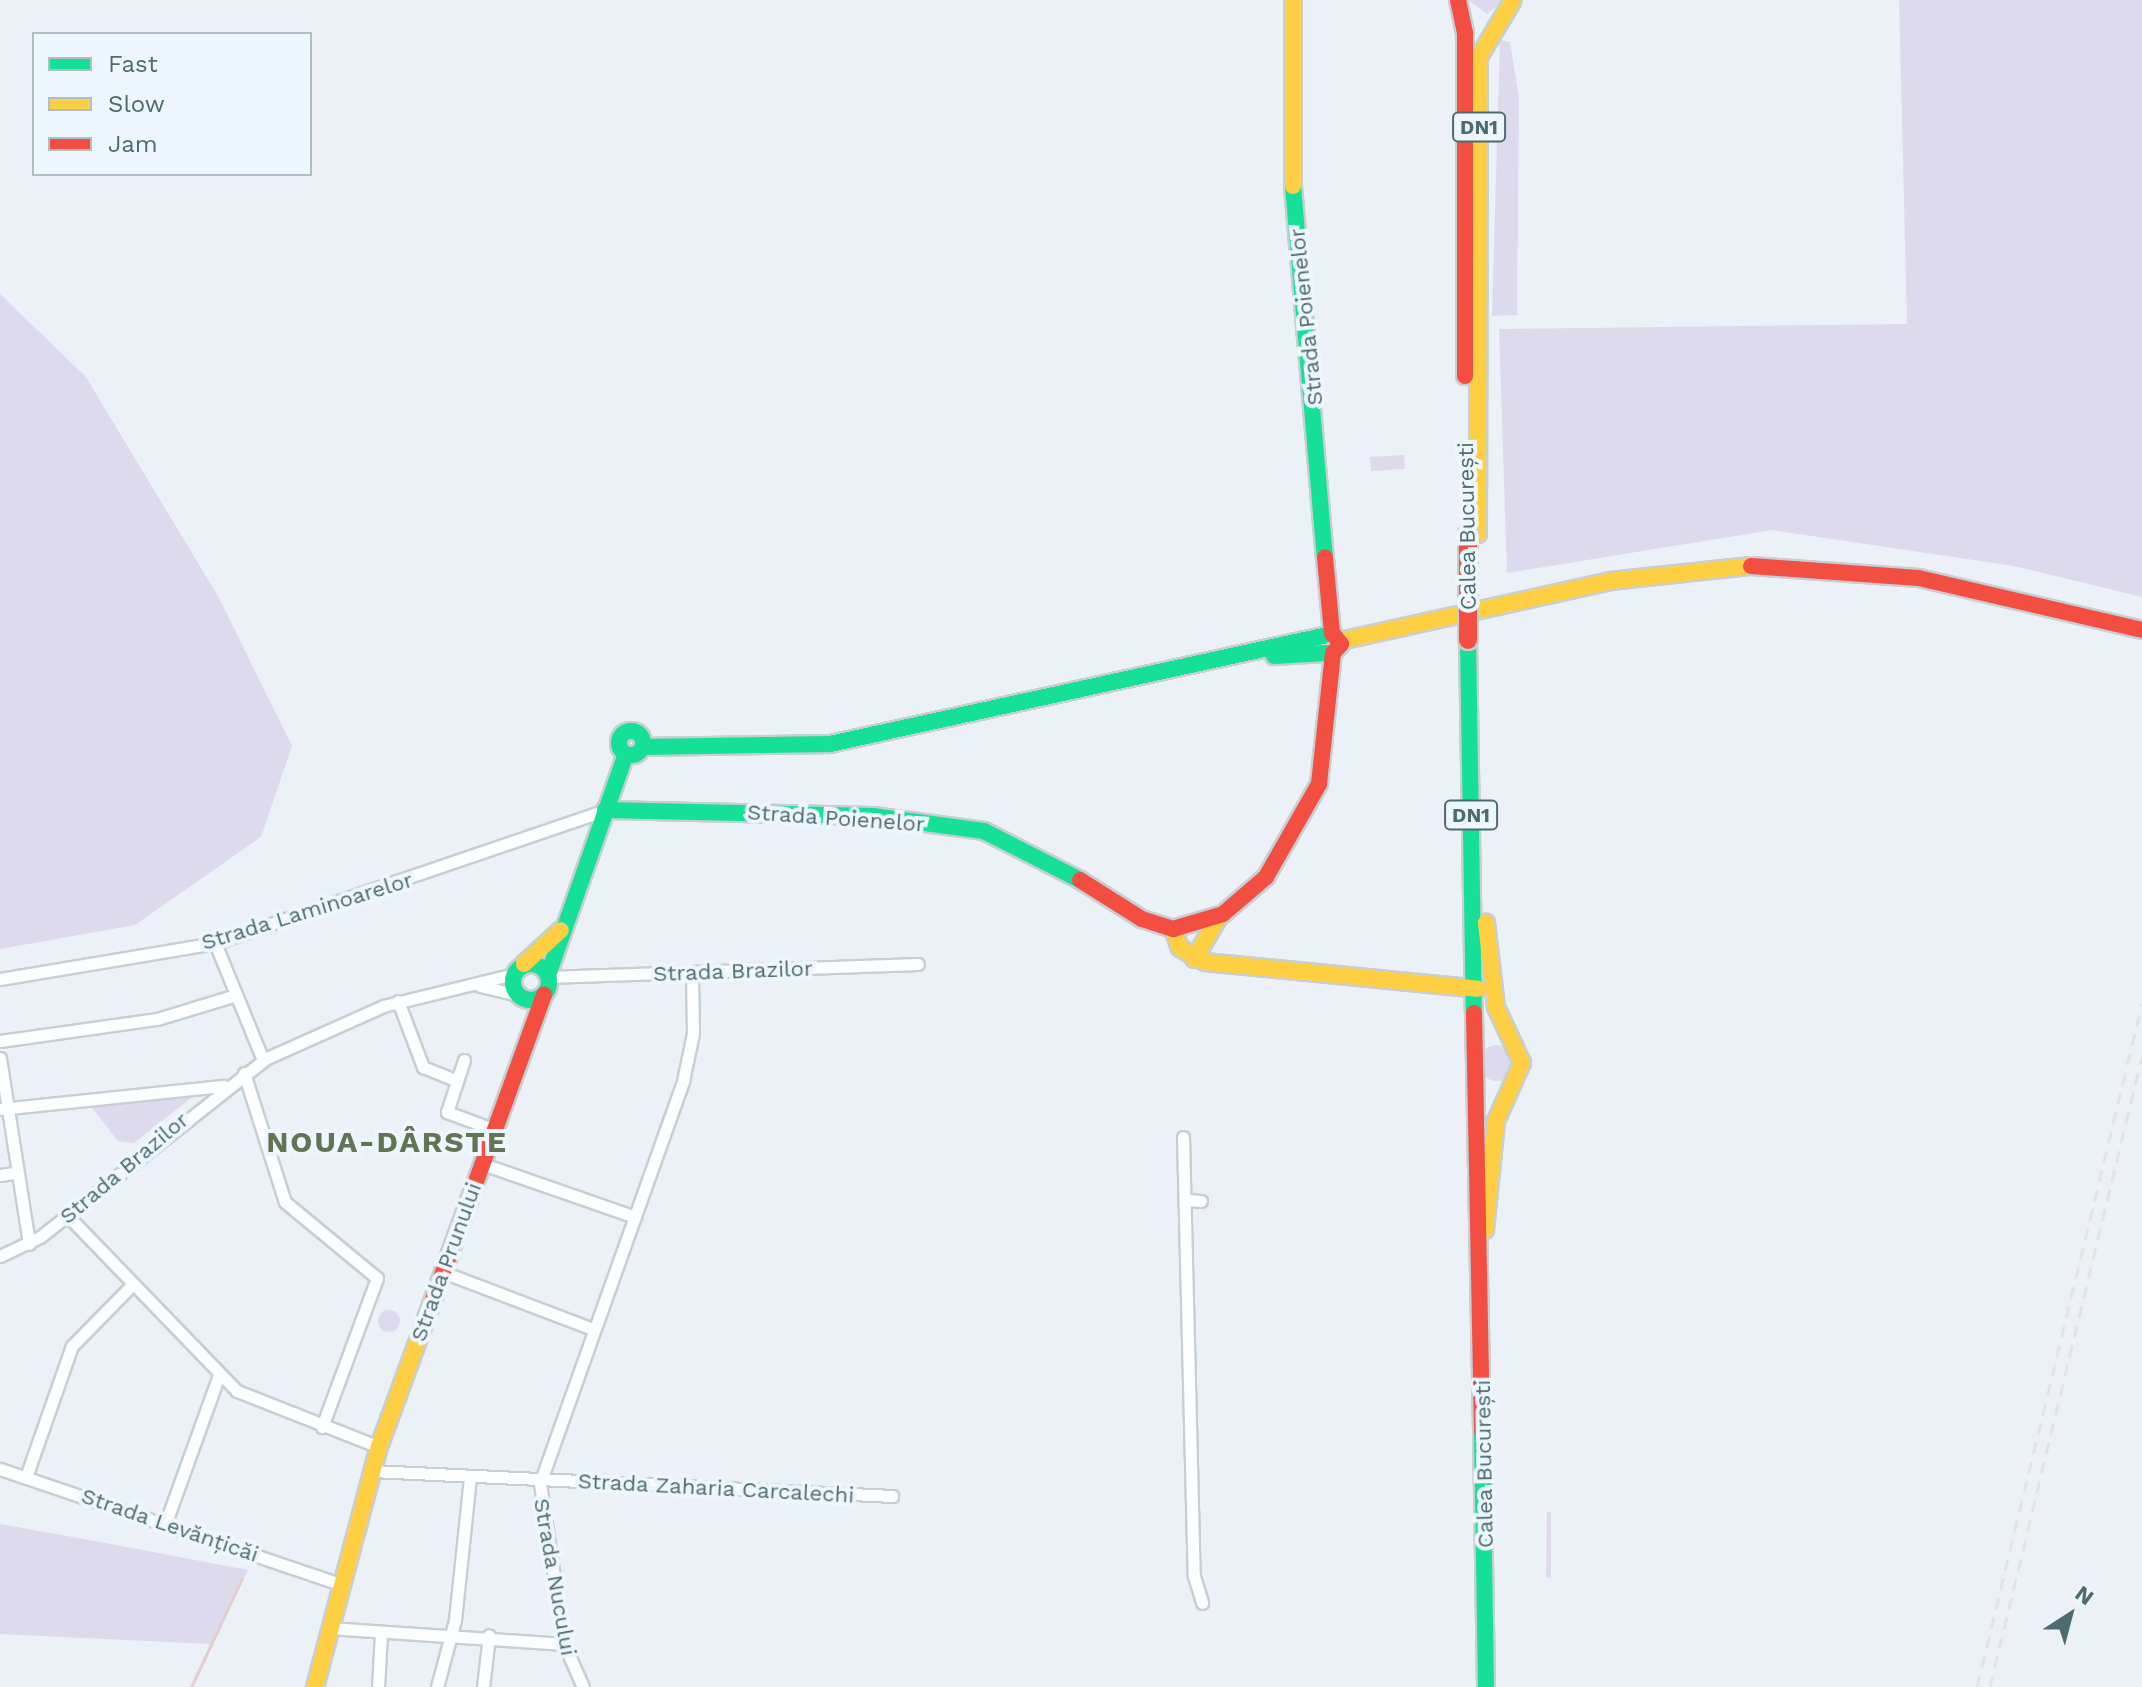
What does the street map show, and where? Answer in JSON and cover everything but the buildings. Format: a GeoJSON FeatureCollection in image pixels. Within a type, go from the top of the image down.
{"type":"FeatureCollection","features":[{"type":"Feature","properties":{"kind":"street","name":"Strada Poienelor"},"geometry":{"type":"LineString","coordinates":[[605,810],[873,816],[984,831],[1019,842],[1142,919],[1173,929],[1223,914],[1266,877],[1308,812],[1327,750],[1331,643],[1293,184],[1293,0]]}},
{"type":"Feature","properties":{"kind":"street","name":"Calea București"},"geometry":{"type":"LineString","coordinates":[[1486,1687],[1482,1241],[1475,1074],[1478,989],[1473,638],[1479,57],[1497,21],[1513,0]]}},
{"type":"Feature","properties":{"kind":"street","name":"Calea București"},"geometry":{"type":"LineString","coordinates":[[1459,3],[1480,22],[1497,21]]}},
{"type":"Feature","properties":{"kind":"street","name":"Calea București"},"geometry":{"type":"LineString","coordinates":[[1459,3],[1473,534]]}},
{"type":"Feature","properties":{"kind":"street"},"geometry":{"type":"LineString","coordinates":[[1331,643],[1610,581],[1775,563],[1919,578],[2142,630]]}},
{"type":"Feature","properties":{"kind":"street","name":"Calea București"},"geometry":{"type":"LineString","coordinates":[[1473,638],[1486,923],[1496,1007],[1522,1063],[1496,1121],[1482,1241]]}},
{"type":"Feature","properties":{"kind":"street","name":"Strada Prunului"},"geometry":{"type":"LineString","coordinates":[[315,1687],[339,1584],[379,1447],[483,1164],[626,754],[643,747],[830,744],[1236,659],[1331,643]]}},
{"type":"Feature","properties":{"kind":"street","name":"Strada Laminoarelor"},"geometry":{"type":"LineString","coordinates":[[0,979],[215,943],[605,810]]}},
{"type":"Feature","properties":{"kind":"street"},"geometry":{"type":"LineString","coordinates":[[1194,959],[1223,914]]}},
{"type":"Feature","properties":{"kind":"street","name":"Strada Prunului"},"geometry":{"type":"LineString","coordinates":[[522,1053],[519,969],[565,926]]}},
{"type":"Feature","properties":{"kind":"street"},"geometry":{"type":"LineString","coordinates":[[1173,929],[1194,959],[1478,989]]}},
{"type":"Feature","properties":{"kind":"street"},"geometry":{"type":"LineString","coordinates":[[215,943],[263,1060]]}},
{"type":"Feature","properties":{"kind":"street","name":"Strada Brazilor"},"geometry":{"type":"LineString","coordinates":[[547,982],[918,964]]}},
{"type":"Feature","properties":{"kind":"street"},"geometry":{"type":"LineString","coordinates":[[519,969],[547,982]]}},
{"type":"Feature","properties":{"kind":"street","name":"Strada Brazilor"},"geometry":{"type":"LineString","coordinates":[[0,1256],[29,1244],[224,1086],[263,1060],[398,1001],[519,969]]}},
{"type":"Feature","properties":{"kind":"street","name":"Strada Nucului"},"geometry":{"type":"LineString","coordinates":[[583,1687],[564,1644],[560,1579],[540,1483],[690,1054],[692,973]]}},
{"type":"Feature","properties":{"kind":"street"},"geometry":{"type":"LineString","coordinates":[[520,996],[547,982]]}},
{"type":"Feature","properties":{"kind":"street","name":"Strada Brazilor"},"geometry":{"type":"LineString","coordinates":[[468,983],[520,996]]}},
{"type":"Feature","properties":{"kind":"street"},"geometry":{"type":"LineString","coordinates":[[0,1041],[157,1019],[236,995]]}},
{"type":"Feature","properties":{"kind":"street"},"geometry":{"type":"LineString","coordinates":[[398,1001],[423,1067],[456,1080]]}},
{"type":"Feature","properties":{"kind":"street"},"geometry":{"type":"LineString","coordinates":[[1478,1047],[1491,1039],[1514,1044]]}},
{"type":"Feature","properties":{"kind":"street"},"geometry":{"type":"LineString","coordinates":[[0,1058],[3,1109],[29,1244]]}},
{"type":"Feature","properties":{"kind":"street"},"geometry":{"type":"LineString","coordinates":[[464,1060],[447,1112],[495,1130]]}},
{"type":"Feature","properties":{"kind":"street"},"geometry":{"type":"LineString","coordinates":[[244,1073],[285,1202],[377,1278],[322,1427]]}},
{"type":"Feature","properties":{"kind":"street"},"geometry":{"type":"LineString","coordinates":[[1475,1074],[1494,1088],[1510,1085]]}},
{"type":"Feature","properties":{"kind":"street"},"geometry":{"type":"LineString","coordinates":[[3,1109],[224,1086]]}},
{"type":"Feature","properties":{"kind":"street"},"geometry":{"type":"LineString","coordinates":[[1183,1137],[1188,1200],[1193,1503],[1199,1534],[1202,1603]]}},
{"type":"Feature","properties":{"kind":"street"},"geometry":{"type":"LineString","coordinates":[[483,1164],[635,1217]]}},
{"type":"Feature","properties":{"kind":"street"},"geometry":{"type":"LineString","coordinates":[[0,1175],[14,1173]]}},
{"type":"Feature","properties":{"kind":"street"},"geometry":{"type":"LineString","coordinates":[[1188,1200],[1201,1201]]}},
{"type":"Feature","properties":{"kind":"street"},"geometry":{"type":"LineString","coordinates":[[67,1215],[219,1375],[245,1397],[379,1447]]}},
{"type":"Feature","properties":{"kind":"street"},"geometry":{"type":"LineString","coordinates":[[443,1272],[593,1329]]}},
{"type":"Feature","properties":{"kind":"street"},"geometry":{"type":"LineString","coordinates":[[26,1477],[72,1346],[132,1285]]}},
{"type":"Feature","properties":{"kind":"street"},"geometry":{"type":"LineString","coordinates":[[166,1522],[193,1438],[219,1375]]}},
{"type":"Feature","properties":{"kind":"street","name":"Strada Levănțicăi"},"geometry":{"type":"LineString","coordinates":[[0,1469],[166,1522],[339,1584]]}},
{"type":"Feature","properties":{"kind":"street"},"geometry":{"type":"LineString","coordinates":[[372,1471],[540,1483]]}},
{"type":"Feature","properties":{"kind":"street"},"geometry":{"type":"LineString","coordinates":[[437,1687],[451,1634],[470,1478]]}},
{"type":"Feature","properties":{"kind":"street","name":"Strada Zaharia Carcalechi"},"geometry":{"type":"LineString","coordinates":[[540,1483],[892,1496]]}},
{"type":"Feature","properties":{"kind":"street"},"geometry":{"type":"LineString","coordinates":[[1193,1503],[1204,1510]]}},
{"type":"Feature","properties":{"kind":"street"},"geometry":{"type":"LineString","coordinates":[[329,1628],[381,1633],[489,1635],[564,1644]]}},
{"type":"Feature","properties":{"kind":"street"},"geometry":{"type":"LineString","coordinates":[[378,1687],[381,1633]]}},
{"type":"Feature","properties":{"kind":"street"},"geometry":{"type":"LineString","coordinates":[[483,1687],[489,1635]]}},
{"type":"Feature","properties":{"kind":"shaded area"},"geometry":{"type":"Polygon","coordinates":[[[1468,0],[1504,0],[1487,14],[1468,0]]]}},
{"type":"Feature","properties":{"kind":"shaded area"},"geometry":{"type":"Polygon","coordinates":[[[1899,0],[2142,0],[2142,597],[2014,566],[1772,530],[1507,573],[1499,329],[1907,324],[1899,0]]]}},
{"type":"Feature","properties":{"kind":"shaded area"},"geometry":{"type":"Polygon","coordinates":[[[1500,40],[1510,42],[1519,98],[1517,315],[1492,316],[1500,40]]]}},
{"type":"Feature","properties":{"kind":"shaded area"},"geometry":{"type":"Polygon","coordinates":[[[0,294],[86,377],[219,598],[292,746],[261,837],[135,925],[0,949],[0,294]]]}},
{"type":"Feature","properties":{"kind":"shaded area"},"geometry":{"type":"Polygon","coordinates":[[[1404,455],[1405,469],[1371,471],[1370,457],[1404,455]]]}},
{"type":"Feature","properties":{"kind":"shaded area"},"geometry":{"type":"Polygon","coordinates":[[[1497,1045],[1510,1050],[1515,1063],[1510,1076],[1497,1081],[1484,1076],[1479,1063],[1484,1050],[1497,1045]]]}},
{"type":"Feature","properties":{"kind":"shaded area"},"geometry":{"type":"Polygon","coordinates":[[[200,1091],[134,1143],[118,1141],[89,1104],[200,1091]]]}},
{"type":"Feature","properties":{"kind":"shaded area"},"geometry":{"type":"Polygon","coordinates":[[[389,1310],[397,1313],[400,1321],[397,1329],[389,1332],[381,1329],[378,1321],[381,1313],[389,1310]]]}},
{"type":"Feature","properties":{"kind":"shaded area"},"geometry":{"type":"Polygon","coordinates":[[[1547,1512],[1551,1512],[1551,1578],[1546,1577],[1547,1512]]]}},
{"type":"Feature","properties":{"kind":"shaded area"},"geometry":{"type":"Polygon","coordinates":[[[0,1524],[248,1570],[210,1644],[0,1634],[0,1524]]]}},
{"type":"Feature","properties":{"kind":"waterway"},"geometry":{"type":"LineString","coordinates":[[191,1687],[242,1578]]}},
{"type":"Feature","properties":{"kind":"railway"},"geometry":{"type":"LineString","coordinates":[[1977,1687],[2142,1004]]}},
{"type":"Feature","properties":{"kind":"railway"},"geometry":{"type":"LineString","coordinates":[[1990,1687],[2142,1056]]}},
{"type":"Feature","properties":{"kind":"traffic: fast"},"geometry":{"type":"LineString","coordinates":[[1293,186],[1325,557]]}},
{"type":"Feature","properties":{"kind":"traffic: fast"},"geometry":{"type":"LineString","coordinates":[[643,747],[830,744],[1323,636]]}},
{"type":"Feature","properties":{"kind":"traffic: fast"},"geometry":{"type":"LineString","coordinates":[[1468,640],[1474,1013]]}},
{"type":"Feature","properties":{"kind":"traffic: fast"},"geometry":{"type":"LineString","coordinates":[[1274,656],[1327,653]]}},
{"type":"Feature","properties":{"kind":"traffic: fast"},"geometry":{"type":"LineString","coordinates":[[626,731],[636,731],[643,738],[643,743],[643,748],[636,755],[626,755],[619,748],[619,738],[626,731]]}},
{"type":"Feature","properties":{"kind":"traffic: fast"},"geometry":{"type":"LineString","coordinates":[[548,975],[626,754]]}},
{"type":"Feature","properties":{"kind":"traffic: fast"},"geometry":{"type":"LineString","coordinates":[[605,810],[873,816],[984,831],[1080,880]]}},
{"type":"Feature","properties":{"kind":"traffic: fast"},"geometry":{"type":"LineString","coordinates":[[531,964],[544,969],[549,982],[544,995],[531,1000],[518,995],[513,982],[518,969],[531,964]]}},
{"type":"Feature","properties":{"kind":"traffic: fast"},"geometry":{"type":"LineString","coordinates":[[1482,1431],[1486,1687]]}},
{"type":"Feature","properties":{"kind":"traffic: slow"},"geometry":{"type":"LineString","coordinates":[[1293,0],[1293,186]]}},
{"type":"Feature","properties":{"kind":"traffic: slow"},"geometry":{"type":"LineString","coordinates":[[1478,534],[1479,57],[1513,0]]}},
{"type":"Feature","properties":{"kind":"traffic: slow"},"geometry":{"type":"LineString","coordinates":[[1340,641],[1610,581],[1751,566]]}},
{"type":"Feature","properties":{"kind":"traffic: slow"},"geometry":{"type":"LineString","coordinates":[[1194,959],[1219,917]]}},
{"type":"Feature","properties":{"kind":"traffic: slow"},"geometry":{"type":"LineString","coordinates":[[1485,1230],[1496,1121],[1522,1063],[1496,1007],[1486,923]]}},
{"type":"Feature","properties":{"kind":"traffic: slow"},"geometry":{"type":"LineString","coordinates":[[1173,929],[1180,948],[1205,962],[1478,989]]}},
{"type":"Feature","properties":{"kind":"traffic: slow"},"geometry":{"type":"LineString","coordinates":[[524,964],[561,930]]}},
{"type":"Feature","properties":{"kind":"traffic: slow"},"geometry":{"type":"LineString","coordinates":[[315,1687],[379,1447],[434,1297]]}},
{"type":"Feature","properties":{"kind":"traffic: jam"},"geometry":{"type":"LineString","coordinates":[[1458,0],[1465,33],[1465,376]]}},
{"type":"Feature","properties":{"kind":"traffic: jam"},"geometry":{"type":"LineString","coordinates":[[1468,534],[1468,640]]}},
{"type":"Feature","properties":{"kind":"traffic: jam"},"geometry":{"type":"LineString","coordinates":[[1080,880],[1142,919],[1173,929],[1223,914],[1266,877],[1319,784],[1333,653],[1341,644],[1332,633],[1325,557]]}},
{"type":"Feature","properties":{"kind":"traffic: jam"},"geometry":{"type":"LineString","coordinates":[[1751,566],[1919,578],[2142,630]]}},
{"type":"Feature","properties":{"kind":"traffic: jam"},"geometry":{"type":"LineString","coordinates":[[434,1297],[544,994]]}},
{"type":"Feature","properties":{"kind":"traffic: jam"},"geometry":{"type":"LineString","coordinates":[[1474,1013],[1482,1431]]}},
{"type":"Feature","properties":{"kind":"district","name":"NOUA-DÂRSTE"},"geometry":{"type":"Point","coordinates":[387,1142]}}]}
